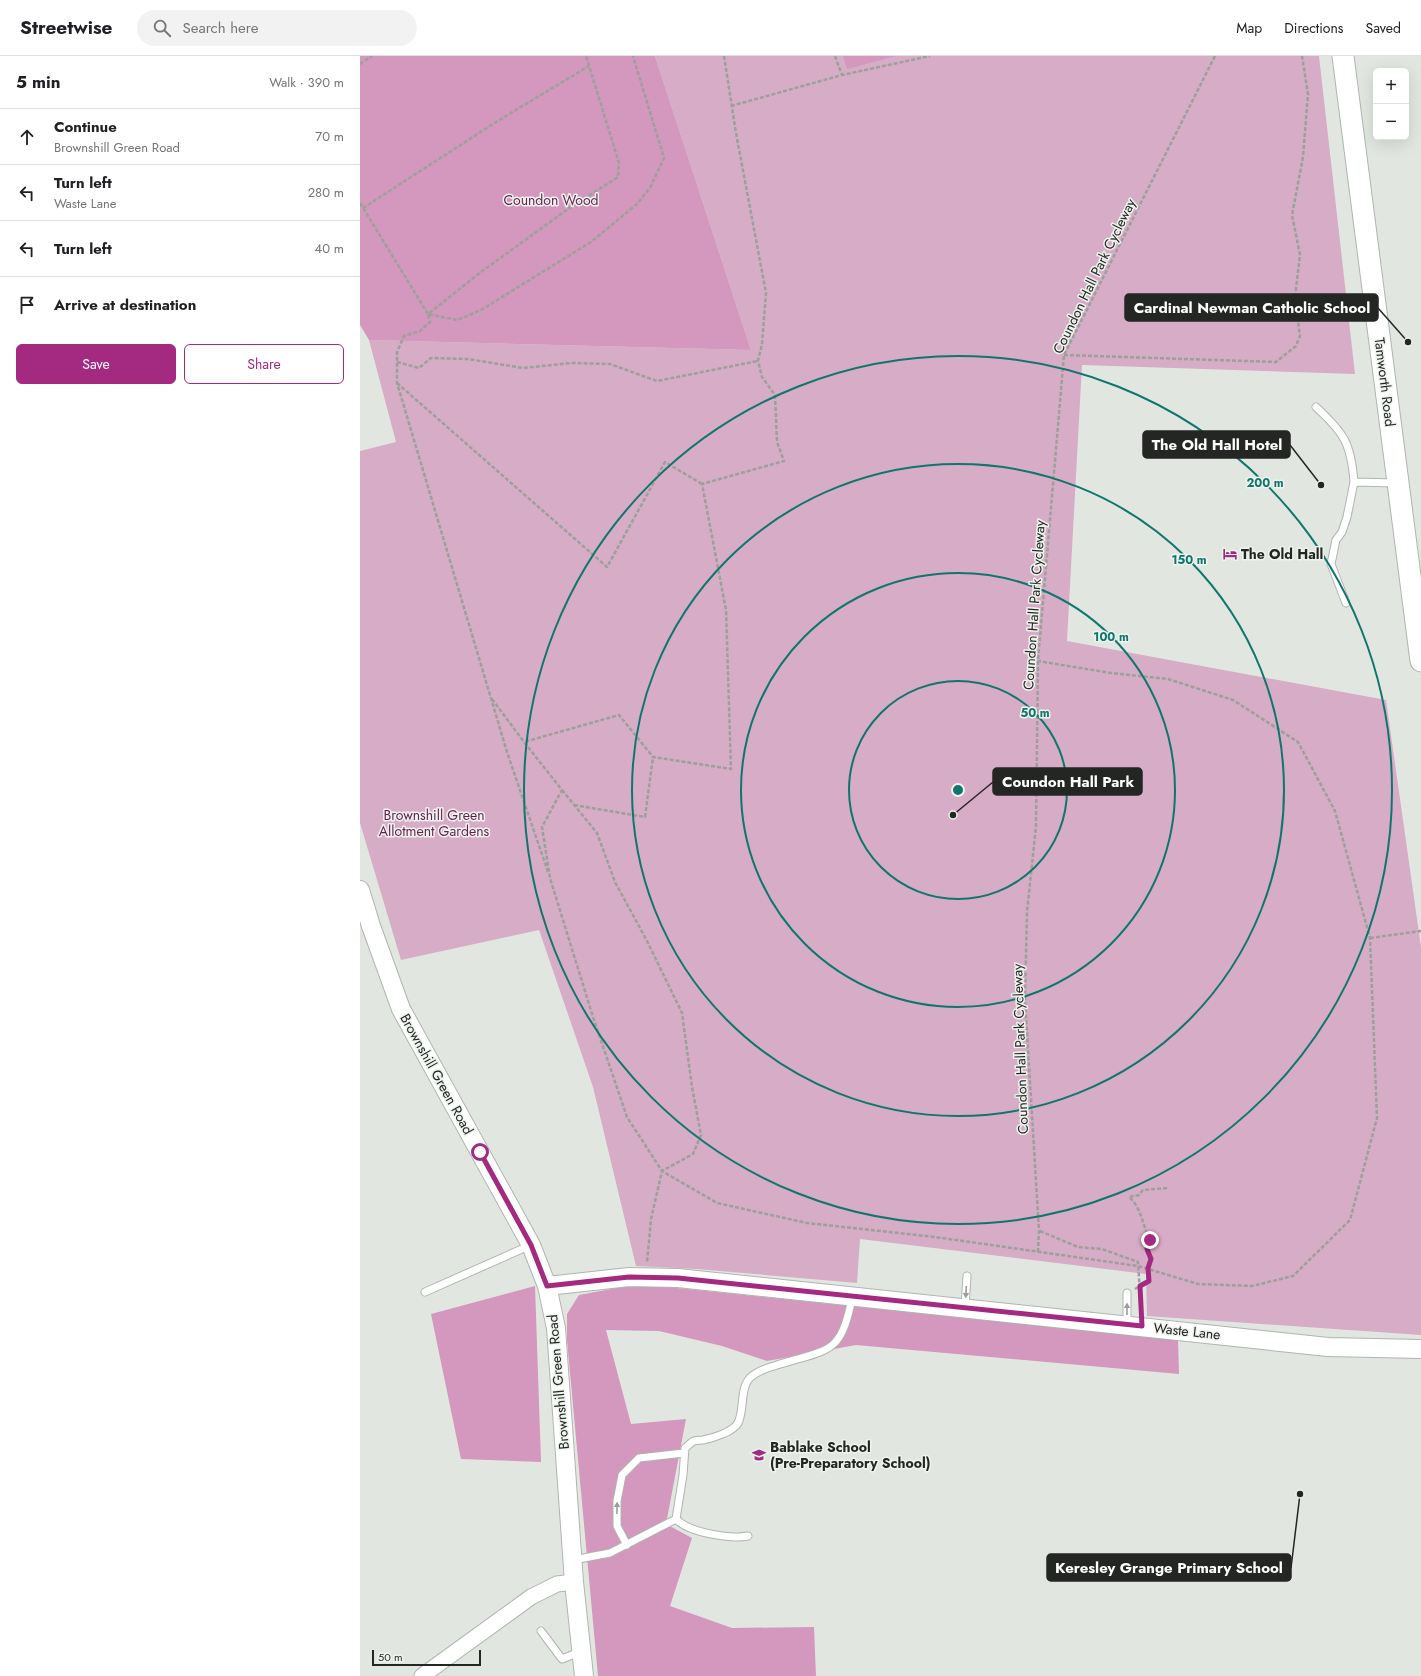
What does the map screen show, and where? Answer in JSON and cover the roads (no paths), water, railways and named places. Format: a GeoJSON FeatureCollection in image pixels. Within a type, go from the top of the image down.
{"type":"FeatureCollection","features":[{"type":"Feature","properties":{"kind":"main road","name":"Tamworth Road"},"geometry":{"type":"LineString","coordinates":[[1343,56],[1421,661]]}},
{"type":"Feature","properties":{"kind":"street","name":"Brownshill Green Road"},"geometry":{"type":"LineString","coordinates":[[360,890],[371,926],[401,1009],[531,1245],[547,1286],[556,1328],[572,1560],[584,1676]]}},
{"type":"Feature","properties":{"kind":"street","name":"Waste Lane"},"geometry":{"type":"LineString","coordinates":[[547,1286],[629,1277],[678,1278],[1135,1325],[1328,1347],[1421,1349]]}},
{"type":"Feature","properties":{"kind":"street"},"geometry":{"type":"LineString","coordinates":[[422,1676],[531,1597],[558,1584],[574,1582]]}},
{"type":"Feature","properties":{"kind":"lane"},"geometry":{"type":"LineString","coordinates":[[1316,407],[1331,421],[1346,439],[1352,463],[1354,482],[1347,517],[1342,532],[1336,540],[1331,564],[1346,603]]}},
{"type":"Feature","properties":{"kind":"lane"},"geometry":{"type":"LineString","coordinates":[[1354,482],[1398,483]]}},
{"type":"Feature","properties":{"kind":"lane"},"geometry":{"type":"LineString","coordinates":[[425,1292],[531,1245]]}},
{"type":"Feature","properties":{"kind":"lane"},"geometry":{"type":"LineString","coordinates":[[965,1307],[967,1276]]}},
{"type":"Feature","properties":{"kind":"lane"},"geometry":{"type":"LineString","coordinates":[[1127,1293],[1135,1325]]}},
{"type":"Feature","properties":{"kind":"lane"},"geometry":{"type":"LineString","coordinates":[[676,1519],[683,1475],[685,1448],[693,1441],[705,1440],[732,1429],[738,1423],[746,1386],[751,1377],[761,1371],[825,1351],[836,1341],[848,1321],[852,1296]]}},
{"type":"Feature","properties":{"kind":"lane"},"geometry":{"type":"LineString","coordinates":[[626,1545],[617,1526],[617,1501],[622,1475],[639,1458],[684,1454]]}},
{"type":"Feature","properties":{"kind":"lane"},"geometry":{"type":"LineString","coordinates":[[572,1560],[610,1553],[676,1519]]}},
{"type":"Feature","properties":{"kind":"lane"},"geometry":{"type":"LineString","coordinates":[[676,1519],[688,1527],[708,1533],[737,1538],[748,1536]]}},
{"type":"Feature","properties":{"kind":"lane"},"geometry":{"type":"LineString","coordinates":[[541,1631],[562,1659],[582,1651]]}},
{"type":"Feature","properties":{"kind":"place","name":"Cardinal Newman Catholic School"},"geometry":{"type":"Point","coordinates":[1408,342]}},
{"type":"Feature","properties":{"kind":"place","name":"The Old Hall Hotel"},"geometry":{"type":"Point","coordinates":[1321,485]}},
{"type":"Feature","properties":{"kind":"place","name":"The Old Hall"},"geometry":{"type":"Point","coordinates":[1230,554]}},
{"type":"Feature","properties":{"kind":"place","name":"Coundon Hall Park"},"geometry":{"type":"Point","coordinates":[953,815]}},
{"type":"Feature","properties":{"kind":"place","name":"Bablake School (Pre-Preparatory School)"},"geometry":{"type":"Point","coordinates":[759,1455]}},
{"type":"Feature","properties":{"kind":"place","name":"Keresley Grange Primary School"},"geometry":{"type":"Point","coordinates":[1300,1494]}},
{"type":"Feature","properties":{"kind":"park label","name":"Coundon Wood"},"geometry":{"type":"Point","coordinates":[551,200]}},
{"type":"Feature","properties":{"kind":"park label","name":"Brownshill Green Allotment Gardens"},"geometry":{"type":"Point","coordinates":[434,824]}}]}
